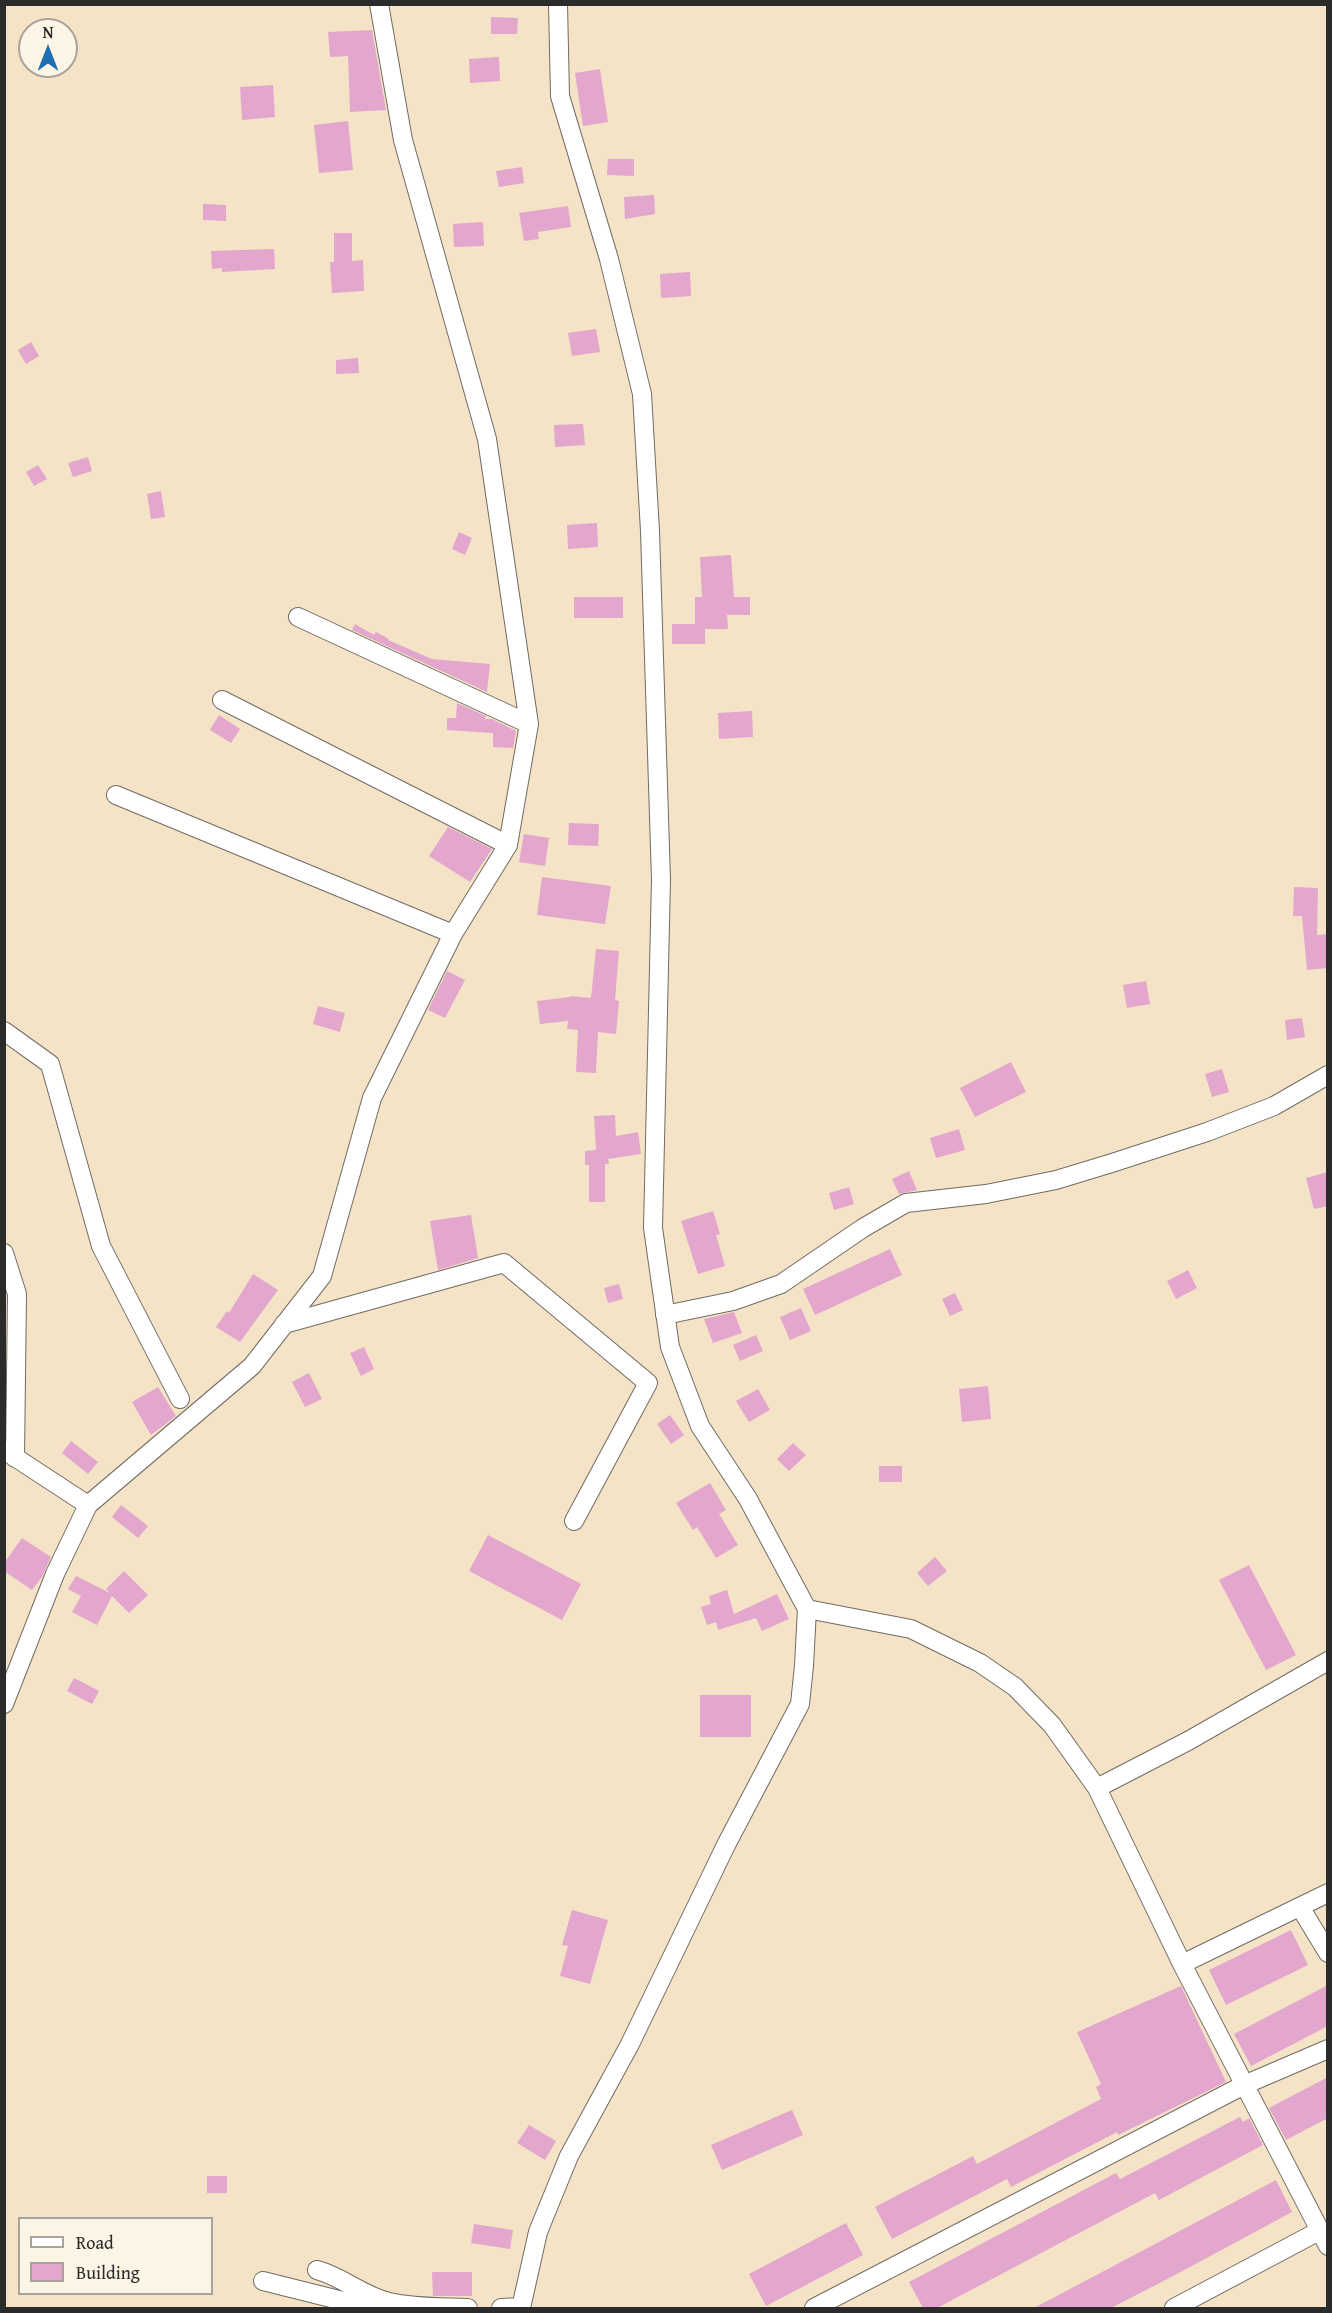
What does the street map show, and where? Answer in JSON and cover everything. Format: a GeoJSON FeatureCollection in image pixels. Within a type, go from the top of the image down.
{"type":"FeatureCollection","features":[{"type":"Feature","properties":{"kind":"street"},"geometry":{"type":"LineString","coordinates":[[4,1704],[55,1574],[88,1505],[252,1366],[322,1276],[372,1098],[453,934],[508,845],[528,724],[487,439],[403,140],[379,4]]}},
{"type":"Feature","properties":{"kind":"street"},"geometry":{"type":"LineString","coordinates":[[501,2308],[521,2308],[538,2232],[569,2156],[630,2044],[726,1845],[800,1704],[807,1609],[748,1499],[700,1426],[670,1347],[665,1315],[653,1228],[661,880],[650,531],[642,394],[609,259],[560,96],[558,4]]}},
{"type":"Feature","properties":{"kind":"street"},"geometry":{"type":"LineString","coordinates":[[298,617],[528,724]]}},
{"type":"Feature","properties":{"kind":"street"},"geometry":{"type":"LineString","coordinates":[[222,700],[508,845]]}},
{"type":"Feature","properties":{"kind":"street"},"geometry":{"type":"LineString","coordinates":[[116,795],[453,934]]}},
{"type":"Feature","properties":{"kind":"street"},"geometry":{"type":"LineString","coordinates":[[4,1031],[50,1064],[101,1246],[180,1399]]}},
{"type":"Feature","properties":{"kind":"street"},"geometry":{"type":"LineString","coordinates":[[665,1315],[733,1301],[781,1284],[863,1228],[906,1203],[986,1194],[1056,1180],[1207,1132],[1274,1106],[1328,1075]]}},
{"type":"Feature","properties":{"kind":"street"},"geometry":{"type":"LineString","coordinates":[[4,1253],[17,1294],[10,1454],[88,1505]]}},
{"type":"Feature","properties":{"kind":"street"},"geometry":{"type":"LineString","coordinates":[[284,1324],[504,1263],[648,1383],[574,1521]]}},
{"type":"Feature","properties":{"kind":"street"},"geometry":{"type":"LineString","coordinates":[[807,1609],[911,1629],[980,1663],[1015,1687],[1052,1725],[1097,1788],[1182,1964],[1323,2239],[1174,2308]]}},
{"type":"Feature","properties":{"kind":"street"},"geometry":{"type":"LineString","coordinates":[[1097,1788],[1188,1741],[1328,1661]]}},
{"type":"Feature","properties":{"kind":"street"},"geometry":{"type":"LineString","coordinates":[[1182,1964],[1328,1893]]}},
{"type":"Feature","properties":{"kind":"street"},"geometry":{"type":"LineString","coordinates":[[1300,1907],[1328,1953]]}},
{"type":"Feature","properties":{"kind":"street"},"geometry":{"type":"LineString","coordinates":[[814,2308],[1244,2085],[1328,2049]]}},
{"type":"Feature","properties":{"kind":"street"},"geometry":{"type":"LineString","coordinates":[[317,2270],[334,2275],[359,2290],[388,2302]]}},
{"type":"Feature","properties":{"kind":"street"},"geometry":{"type":"LineString","coordinates":[[263,2281],[347,2302],[388,2302],[468,2308]]}},
{"type":"Feature","properties":{"kind":"building"},"geometry":{"type":"Polygon","coordinates":[[[491,17],[518,18],[517,34],[491,34],[491,17]]]}},
{"type":"Feature","properties":{"kind":"building"},"geometry":{"type":"Polygon","coordinates":[[[372,30],[386,110],[350,112],[348,56],[330,57],[328,32],[372,30]]]}},
{"type":"Feature","properties":{"kind":"building"},"geometry":{"type":"Polygon","coordinates":[[[499,57],[500,81],[470,83],[469,59],[499,57]]]}},
{"type":"Feature","properties":{"kind":"building"},"geometry":{"type":"Polygon","coordinates":[[[600,69],[608,122],[583,126],[575,73],[600,69]]]}},
{"type":"Feature","properties":{"kind":"building"},"geometry":{"type":"Polygon","coordinates":[[[273,85],[275,117],[242,120],[240,87],[273,85]]]}},
{"type":"Feature","properties":{"kind":"building"},"geometry":{"type":"Polygon","coordinates":[[[348,121],[353,170],[319,173],[314,125],[348,121]]]}},
{"type":"Feature","properties":{"kind":"building"},"geometry":{"type":"Polygon","coordinates":[[[608,159],[634,159],[634,176],[607,175],[608,159]]]}},
{"type":"Feature","properties":{"kind":"building"},"geometry":{"type":"Polygon","coordinates":[[[522,167],[524,183],[499,187],[496,171],[522,167]]]}},
{"type":"Feature","properties":{"kind":"building"},"geometry":{"type":"Polygon","coordinates":[[[654,195],[655,214],[625,219],[624,197],[654,195]]]}},
{"type":"Feature","properties":{"kind":"building"},"geometry":{"type":"Polygon","coordinates":[[[203,204],[226,205],[226,221],[203,220],[203,204]]]}},
{"type":"Feature","properties":{"kind":"building"},"geometry":{"type":"Polygon","coordinates":[[[568,206],[571,227],[538,232],[539,239],[524,241],[519,213],[568,206]]]}},
{"type":"Feature","properties":{"kind":"building"},"geometry":{"type":"Polygon","coordinates":[[[483,222],[484,246],[454,247],[453,224],[483,222]]]}},
{"type":"Feature","properties":{"kind":"building"},"geometry":{"type":"Polygon","coordinates":[[[334,233],[352,233],[352,261],[363,260],[364,291],[332,293],[330,262],[334,262],[334,233]]]}},
{"type":"Feature","properties":{"kind":"building"},"geometry":{"type":"Polygon","coordinates":[[[274,249],[275,269],[222,272],[222,268],[212,269],[211,251],[274,249]]]}},
{"type":"Feature","properties":{"kind":"building"},"geometry":{"type":"Polygon","coordinates":[[[690,272],[691,296],[661,298],[660,274],[690,272]]]}},
{"type":"Feature","properties":{"kind":"building"},"geometry":{"type":"Polygon","coordinates":[[[596,329],[600,352],[572,356],[568,333],[596,329]]]}},
{"type":"Feature","properties":{"kind":"building"},"geometry":{"type":"Polygon","coordinates":[[[31,342],[39,356],[26,364],[18,350],[31,342]]]}},
{"type":"Feature","properties":{"kind":"building"},"geometry":{"type":"Polygon","coordinates":[[[358,358],[359,373],[336,374],[336,360],[358,358]]]}},
{"type":"Feature","properties":{"kind":"building"},"geometry":{"type":"Polygon","coordinates":[[[583,424],[585,445],[555,447],[554,425],[583,424]]]}},
{"type":"Feature","properties":{"kind":"building"},"geometry":{"type":"Polygon","coordinates":[[[88,457],[92,471],[73,477],[68,463],[88,457]]]}},
{"type":"Feature","properties":{"kind":"building"},"geometry":{"type":"Polygon","coordinates":[[[38,465],[47,479],[34,486],[26,472],[38,465]]]}},
{"type":"Feature","properties":{"kind":"building"},"geometry":{"type":"Polygon","coordinates":[[[161,491],[165,517],[151,519],[147,494],[161,491]]]}},
{"type":"Feature","properties":{"kind":"building"},"geometry":{"type":"Polygon","coordinates":[[[597,523],[598,547],[568,549],[567,525],[597,523]]]}},
{"type":"Feature","properties":{"kind":"building"},"geometry":{"type":"Polygon","coordinates":[[[459,532],[472,538],[465,555],[452,549],[459,532]]]}},
{"type":"Feature","properties":{"kind":"building"},"geometry":{"type":"Polygon","coordinates":[[[731,555],[734,597],[750,597],[750,615],[727,615],[728,629],[705,629],[705,644],[672,644],[672,624],[695,624],[695,597],[702,597],[700,557],[731,555]]]}},
{"type":"Feature","properties":{"kind":"building"},"geometry":{"type":"Polygon","coordinates":[[[574,597],[623,597],[623,618],[574,618],[574,597]]]}},
{"type":"Feature","properties":{"kind":"building"},"geometry":{"type":"Polygon","coordinates":[[[355,624],[374,635],[376,632],[388,640],[432,659],[490,664],[487,692],[352,630],[355,624]]]}},
{"type":"Feature","properties":{"kind":"building"},"geometry":{"type":"Polygon","coordinates":[[[457,703],[486,716],[485,719],[492,719],[516,731],[513,748],[493,747],[493,733],[447,730],[447,718],[456,718],[457,703]]]}},
{"type":"Feature","properties":{"kind":"building"},"geometry":{"type":"Polygon","coordinates":[[[752,711],[753,737],[719,739],[718,713],[752,711]]]}},
{"type":"Feature","properties":{"kind":"building"},"geometry":{"type":"Polygon","coordinates":[[[219,715],[240,729],[231,743],[210,730],[219,715]]]}},
{"type":"Feature","properties":{"kind":"building"},"geometry":{"type":"Polygon","coordinates":[[[569,823],[599,824],[598,846],[568,845],[569,823]]]}},
{"type":"Feature","properties":{"kind":"building"},"geometry":{"type":"Polygon","coordinates":[[[448,827],[492,849],[470,882],[429,856],[448,827]]]}},
{"type":"Feature","properties":{"kind":"building"},"geometry":{"type":"Polygon","coordinates":[[[524,834],[549,838],[545,866],[519,862],[524,834]]]}},
{"type":"Feature","properties":{"kind":"building"},"geometry":{"type":"Polygon","coordinates":[[[542,877],[611,886],[605,924],[537,915],[542,877]]]}},
{"type":"Feature","properties":{"kind":"building"},"geometry":{"type":"Polygon","coordinates":[[[1294,887],[1318,888],[1317,935],[1328,934],[1328,968],[1307,970],[1302,916],[1293,916],[1294,887]]]}},
{"type":"Feature","properties":{"kind":"building"},"geometry":{"type":"Polygon","coordinates":[[[596,949],[619,951],[615,1000],[619,1001],[616,1034],[598,1032],[596,1073],[576,1072],[578,1030],[567,1029],[568,1021],[540,1024],[537,1001],[570,996],[591,998],[596,949]]]}},
{"type":"Feature","properties":{"kind":"building"},"geometry":{"type":"Polygon","coordinates":[[[447,971],[465,980],[445,1018],[428,1010],[447,971]]]}},
{"type":"Feature","properties":{"kind":"building"},"geometry":{"type":"Polygon","coordinates":[[[1146,981],[1150,1004],[1127,1008],[1123,985],[1146,981]]]}},
{"type":"Feature","properties":{"kind":"building"},"geometry":{"type":"Polygon","coordinates":[[[318,1006],[345,1013],[340,1032],[313,1024],[318,1006]]]}},
{"type":"Feature","properties":{"kind":"building"},"geometry":{"type":"Polygon","coordinates":[[[1302,1018],[1305,1037],[1287,1040],[1285,1020],[1302,1018]]]}},
{"type":"Feature","properties":{"kind":"building"},"geometry":{"type":"Polygon","coordinates":[[[1011,1062],[1026,1092],[975,1117],[960,1088],[1011,1062]]]}},
{"type":"Feature","properties":{"kind":"building"},"geometry":{"type":"Polygon","coordinates":[[[1222,1069],[1229,1092],[1212,1097],[1205,1074],[1222,1069]]]}},
{"type":"Feature","properties":{"kind":"building"},"geometry":{"type":"Polygon","coordinates":[[[615,1115],[616,1136],[638,1132],[641,1154],[608,1159],[609,1164],[605,1164],[605,1202],[589,1202],[589,1165],[585,1165],[585,1151],[596,1150],[594,1116],[615,1115]]]}},
{"type":"Feature","properties":{"kind":"building"},"geometry":{"type":"Polygon","coordinates":[[[959,1129],[965,1150],[936,1158],[930,1138],[959,1129]]]}},
{"type":"Feature","properties":{"kind":"building"},"geometry":{"type":"Polygon","coordinates":[[[909,1171],[917,1190],[899,1194],[892,1179],[909,1171]]]}},
{"type":"Feature","properties":{"kind":"building"},"geometry":{"type":"Polygon","coordinates":[[[1328,1172],[1328,1206],[1314,1209],[1306,1178],[1328,1172]]]}},
{"type":"Feature","properties":{"kind":"building"},"geometry":{"type":"Polygon","coordinates":[[[849,1187],[854,1204],[834,1210],[829,1193],[849,1187]]]}},
{"type":"Feature","properties":{"kind":"building"},"geometry":{"type":"Polygon","coordinates":[[[713,1211],[720,1234],[716,1235],[725,1266],[698,1274],[681,1221],[713,1211]]]}},
{"type":"Feature","properties":{"kind":"building"},"geometry":{"type":"Polygon","coordinates":[[[471,1215],[478,1258],[438,1270],[430,1221],[471,1215]]]}},
{"type":"Feature","properties":{"kind":"building"},"geometry":{"type":"Polygon","coordinates":[[[890,1249],[902,1275],[815,1315],[803,1289],[890,1249]]]}},
{"type":"Feature","properties":{"kind":"building"},"geometry":{"type":"Polygon","coordinates":[[[1188,1270],[1197,1288],[1176,1299],[1167,1281],[1188,1270]]]}},
{"type":"Feature","properties":{"kind":"building"},"geometry":{"type":"Polygon","coordinates":[[[253,1274],[278,1290],[240,1342],[216,1327],[227,1311],[229,1313],[253,1274]]]}},
{"type":"Feature","properties":{"kind":"building"},"geometry":{"type":"Polygon","coordinates":[[[619,1284],[623,1299],[608,1303],[604,1288],[619,1284]]]}},
{"type":"Feature","properties":{"kind":"building"},"geometry":{"type":"Polygon","coordinates":[[[955,1293],[963,1310],[950,1316],[942,1299],[955,1293]]]}},
{"type":"Feature","properties":{"kind":"building"},"geometry":{"type":"Polygon","coordinates":[[[801,1308],[811,1331],[790,1340],[780,1317],[801,1308]]]}},
{"type":"Feature","properties":{"kind":"building"},"geometry":{"type":"Polygon","coordinates":[[[734,1312],[742,1333],[713,1343],[704,1319],[734,1312]]]}},
{"type":"Feature","properties":{"kind":"building"},"geometry":{"type":"Polygon","coordinates":[[[756,1335],[763,1351],[740,1361],[733,1345],[756,1335]]]}},
{"type":"Feature","properties":{"kind":"building"},"geometry":{"type":"Polygon","coordinates":[[[364,1347],[374,1369],[361,1376],[350,1353],[364,1347]]]}},
{"type":"Feature","properties":{"kind":"building"},"geometry":{"type":"Polygon","coordinates":[[[309,1373],[322,1399],[305,1407],[292,1382],[309,1373]]]}},
{"type":"Feature","properties":{"kind":"building"},"geometry":{"type":"Polygon","coordinates":[[[988,1386],[991,1419],[962,1422],[959,1389],[988,1386]]]}},
{"type":"Feature","properties":{"kind":"building"},"geometry":{"type":"Polygon","coordinates":[[[158,1387],[176,1416],[151,1435],[132,1402],[158,1387]]]}},
{"type":"Feature","properties":{"kind":"building"},"geometry":{"type":"Polygon","coordinates":[[[758,1389],[770,1410],[749,1422],[736,1401],[758,1389]]]}},
{"type":"Feature","properties":{"kind":"building"},"geometry":{"type":"Polygon","coordinates":[[[670,1415],[684,1435],[671,1444],[657,1424],[670,1415]]]}},
{"type":"Feature","properties":{"kind":"building"},"geometry":{"type":"Polygon","coordinates":[[[71,1441],[98,1462],[88,1474],[62,1453],[71,1441]]]}},
{"type":"Feature","properties":{"kind":"building"},"geometry":{"type":"Polygon","coordinates":[[[793,1443],[806,1455],[789,1471],[777,1459],[793,1443]]]}},
{"type":"Feature","properties":{"kind":"building"},"geometry":{"type":"Polygon","coordinates":[[[879,1466],[902,1466],[902,1482],[879,1482],[879,1466]]]}},
{"type":"Feature","properties":{"kind":"building"},"geometry":{"type":"Polygon","coordinates":[[[710,1483],[726,1510],[719,1514],[738,1545],[716,1558],[697,1527],[693,1530],[676,1503],[710,1483]]]}},
{"type":"Feature","properties":{"kind":"building"},"geometry":{"type":"Polygon","coordinates":[[[121,1505],[148,1526],[138,1538],[112,1517],[121,1505]]]}},
{"type":"Feature","properties":{"kind":"building"},"geometry":{"type":"Polygon","coordinates":[[[488,1535],[581,1584],[562,1620],[469,1571],[488,1535]]]}},
{"type":"Feature","properties":{"kind":"building"},"geometry":{"type":"Polygon","coordinates":[[[22,1538],[51,1557],[42,1577],[32,1590],[4,1571],[4,1563],[22,1538]]]}},
{"type":"Feature","properties":{"kind":"building"},"geometry":{"type":"Polygon","coordinates":[[[935,1557],[947,1571],[928,1586],[917,1573],[935,1557]]]}},
{"type":"Feature","properties":{"kind":"building"},"geometry":{"type":"Polygon","coordinates":[[[1249,1565],[1296,1655],[1266,1670],[1219,1580],[1249,1565]]]}},
{"type":"Feature","properties":{"kind":"building"},"geometry":{"type":"Polygon","coordinates":[[[124,1571],[148,1595],[129,1613],[112,1596],[97,1625],[72,1612],[81,1596],[68,1589],[76,1576],[110,1593],[106,1589],[124,1571]]]}},
{"type":"Feature","properties":{"kind":"building"},"geometry":{"type":"Polygon","coordinates":[[[727,1590],[734,1614],[777,1594],[789,1619],[762,1631],[756,1618],[718,1630],[716,1622],[707,1625],[701,1607],[711,1604],[709,1596],[727,1590]]]}},
{"type":"Feature","properties":{"kind":"building"},"geometry":{"type":"Polygon","coordinates":[[[74,1678],[99,1691],[92,1704],[67,1691],[74,1678]]]}},
{"type":"Feature","properties":{"kind":"building"},"geometry":{"type":"Polygon","coordinates":[[[700,1695],[751,1695],[751,1737],[700,1737],[700,1695]]]}},
{"type":"Feature","properties":{"kind":"building"},"geometry":{"type":"Polygon","coordinates":[[[572,1910],[608,1920],[590,1984],[560,1976],[568,1946],[562,1945],[572,1910]]]}},
{"type":"Feature","properties":{"kind":"building"},"geometry":{"type":"Polygon","coordinates":[[[1291,1930],[1308,1965],[1226,2005],[1209,1970],[1291,1930]]]}},
{"type":"Feature","properties":{"kind":"building"},"geometry":{"type":"Polygon","coordinates":[[[1328,1985],[1328,2026],[1251,2066],[1234,2034],[1328,1985]]]}},
{"type":"Feature","properties":{"kind":"building"},"geometry":{"type":"Polygon","coordinates":[[[1181,1986],[1226,2082],[1118,2135],[1117,2132],[1011,2187],[1007,2179],[892,2239],[875,2207],[973,2156],[977,2164],[1101,2099],[1096,2087],[1101,2084],[1077,2032],[1181,1986]]]}},
{"type":"Feature","properties":{"kind":"building"},"geometry":{"type":"Polygon","coordinates":[[[1328,2077],[1328,2118],[1286,2140],[1269,2108],[1328,2077]]]}},
{"type":"Feature","properties":{"kind":"building"},"geometry":{"type":"Polygon","coordinates":[[[792,2110],[803,2135],[722,2170],[711,2145],[792,2110]]]}},
{"type":"Feature","properties":{"kind":"building"},"geometry":{"type":"Polygon","coordinates":[[[1240,2117],[1243,2122],[1249,2118],[1263,2145],[1159,2200],[1155,2193],[937,2308],[923,2308],[909,2282],[1116,2173],[1120,2179],[1240,2117]]]}},
{"type":"Feature","properties":{"kind":"building"},"geometry":{"type":"Polygon","coordinates":[[[529,2125],[556,2141],[545,2160],[517,2143],[529,2125]]]}},
{"type":"Feature","properties":{"kind":"building"},"geometry":{"type":"Polygon","coordinates":[[[207,2176],[227,2176],[227,2193],[207,2193],[207,2176]]]}},
{"type":"Feature","properties":{"kind":"building"},"geometry":{"type":"Polygon","coordinates":[[[1276,2180],[1292,2212],[1177,2274],[1111,2308],[1034,2308],[1276,2180]]]}},
{"type":"Feature","properties":{"kind":"building"},"geometry":{"type":"Polygon","coordinates":[[[846,2223],[863,2255],[766,2306],[749,2274],[846,2223]]]}},
{"type":"Feature","properties":{"kind":"building"},"geometry":{"type":"Polygon","coordinates":[[[474,2224],[513,2230],[510,2249],[471,2243],[474,2224]]]}},
{"type":"Feature","properties":{"kind":"building"},"geometry":{"type":"Polygon","coordinates":[[[432,2272],[472,2272],[472,2296],[433,2296],[432,2272]]]}}]}
